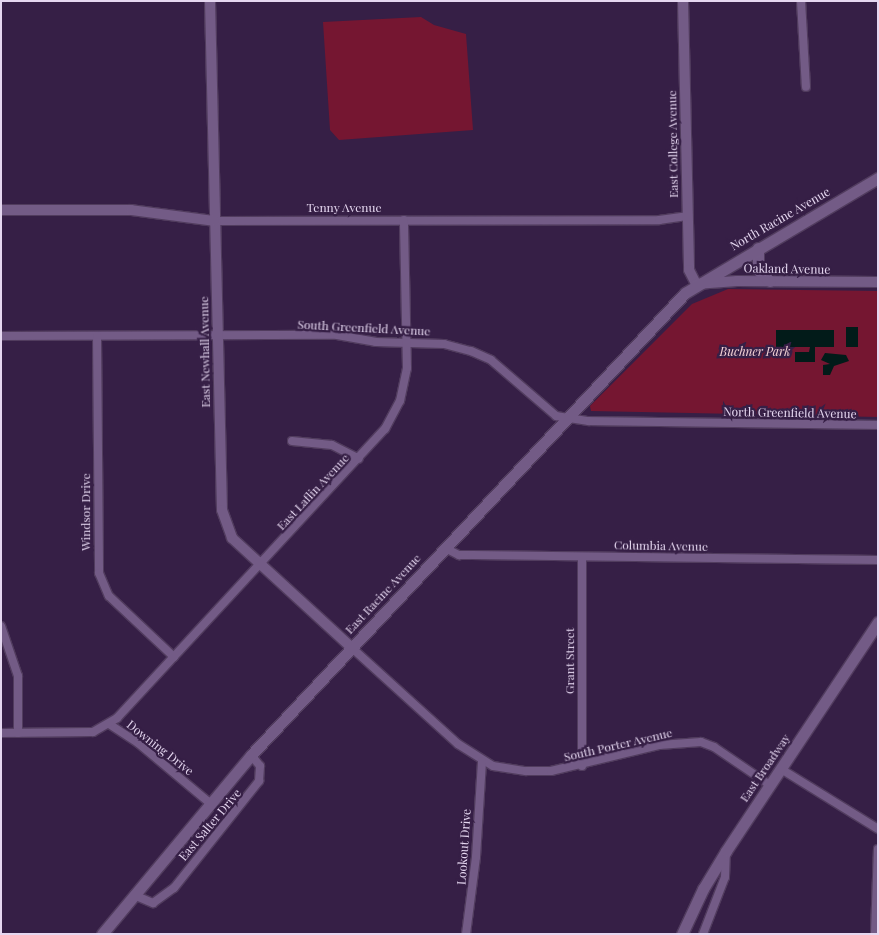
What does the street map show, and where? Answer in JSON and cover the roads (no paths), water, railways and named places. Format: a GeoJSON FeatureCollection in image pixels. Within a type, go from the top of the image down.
{"type":"FeatureCollection","features":[{"type":"Feature","properties":{"kind":"main road","name":"North Racine Avenue"},"geometry":{"type":"LineString","coordinates":[[696,284],[878,178]]}},
{"type":"Feature","properties":{"kind":"main road"},"geometry":{"type":"LineString","coordinates":[[758,248],[758,270],[770,281]]}},
{"type":"Feature","properties":{"kind":"main road","name":"East Racine Avenue"},"geometry":{"type":"LineString","coordinates":[[102,934],[251,755],[565,417],[696,284]]}},
{"type":"Feature","properties":{"kind":"main road","name":"East Broadway"},"geometry":{"type":"LineString","coordinates":[[682,934],[704,889],[726,851],[878,622]]}},
{"type":"Feature","properties":{"kind":"street","name":"East Newhall Avenue"},"geometry":{"type":"LineString","coordinates":[[210,1],[222,510],[232,538],[352,648]]}},
{"type":"Feature","properties":{"kind":"street","name":"East College Avenue"},"geometry":{"type":"LineString","coordinates":[[682,1],[689,270],[696,284]]}},
{"type":"Feature","properties":{"kind":"street"},"geometry":{"type":"LineString","coordinates":[[801,1],[806,87]]}},
{"type":"Feature","properties":{"kind":"street","name":"Tenny Avenue"},"geometry":{"type":"LineString","coordinates":[[1,210],[131,210],[214,221],[658,220],[687,216]]}},
{"type":"Feature","properties":{"kind":"street","name":"East Laflin Avenue"},"geometry":{"type":"LineString","coordinates":[[109,724],[261,565],[385,429],[400,401],[407,368],[404,220]]}},
{"type":"Feature","properties":{"kind":"street","name":"Oakland Avenue"},"geometry":{"type":"LineString","coordinates":[[696,284],[770,281],[878,282]]}},
{"type":"Feature","properties":{"kind":"street","name":"South Greenfield Avenue"},"geometry":{"type":"LineString","coordinates":[[1,336],[337,335],[376,342],[444,344],[481,355],[499,366],[556,416],[589,421],[702,423]]}},
{"type":"Feature","properties":{"kind":"street","name":"Windsor Drive"},"geometry":{"type":"LineString","coordinates":[[97,336],[99,573],[109,596],[174,657]]}},
{"type":"Feature","properties":{"kind":"street","name":"North Greenfield Avenue"},"geometry":{"type":"LineString","coordinates":[[702,423],[878,425]]}},
{"type":"Feature","properties":{"kind":"street"},"geometry":{"type":"LineString","coordinates":[[292,441],[332,445],[359,459]]}},
{"type":"Feature","properties":{"kind":"street","name":"Columbia Avenue"},"geometry":{"type":"LineString","coordinates":[[445,548],[459,555],[878,560]]}},
{"type":"Feature","properties":{"kind":"street","name":"Grant Street"},"geometry":{"type":"LineString","coordinates":[[582,557],[582,766]]}},
{"type":"Feature","properties":{"kind":"street"},"geometry":{"type":"LineString","coordinates":[[1,626],[18,676],[18,733]]}},
{"type":"Feature","properties":{"kind":"street","name":"South Porter Avenue"},"geometry":{"type":"LineString","coordinates":[[352,648],[458,744],[482,761],[526,771],[582,766],[659,745],[701,742],[714,747],[770,785]]}},
{"type":"Feature","properties":{"kind":"street","name":"Downing Drive"},"geometry":{"type":"LineString","coordinates":[[1,732],[93,732],[109,724],[138,743],[211,804]]}},
{"type":"Feature","properties":{"kind":"street","name":"East Salter Drive"},"geometry":{"type":"LineString","coordinates":[[134,895],[149,903],[156,902],[174,888],[252,792],[261,771],[251,755]]}},
{"type":"Feature","properties":{"kind":"street","name":"Lookout Drive"},"geometry":{"type":"LineString","coordinates":[[466,934],[476,857],[482,761]]}},
{"type":"Feature","properties":{"kind":"street"},"geometry":{"type":"LineString","coordinates":[[781,769],[878,829]]}},
{"type":"Feature","properties":{"kind":"street"},"geometry":{"type":"LineString","coordinates":[[875,934],[878,849]]}},
{"type":"Feature","properties":{"kind":"street"},"geometry":{"type":"LineString","coordinates":[[703,934],[725,877],[726,851]]}},
{"type":"Feature","properties":{"kind":"park label","name":"Buchner Park"},"geometry":{"type":"Point","coordinates":[755,352]}}]}
